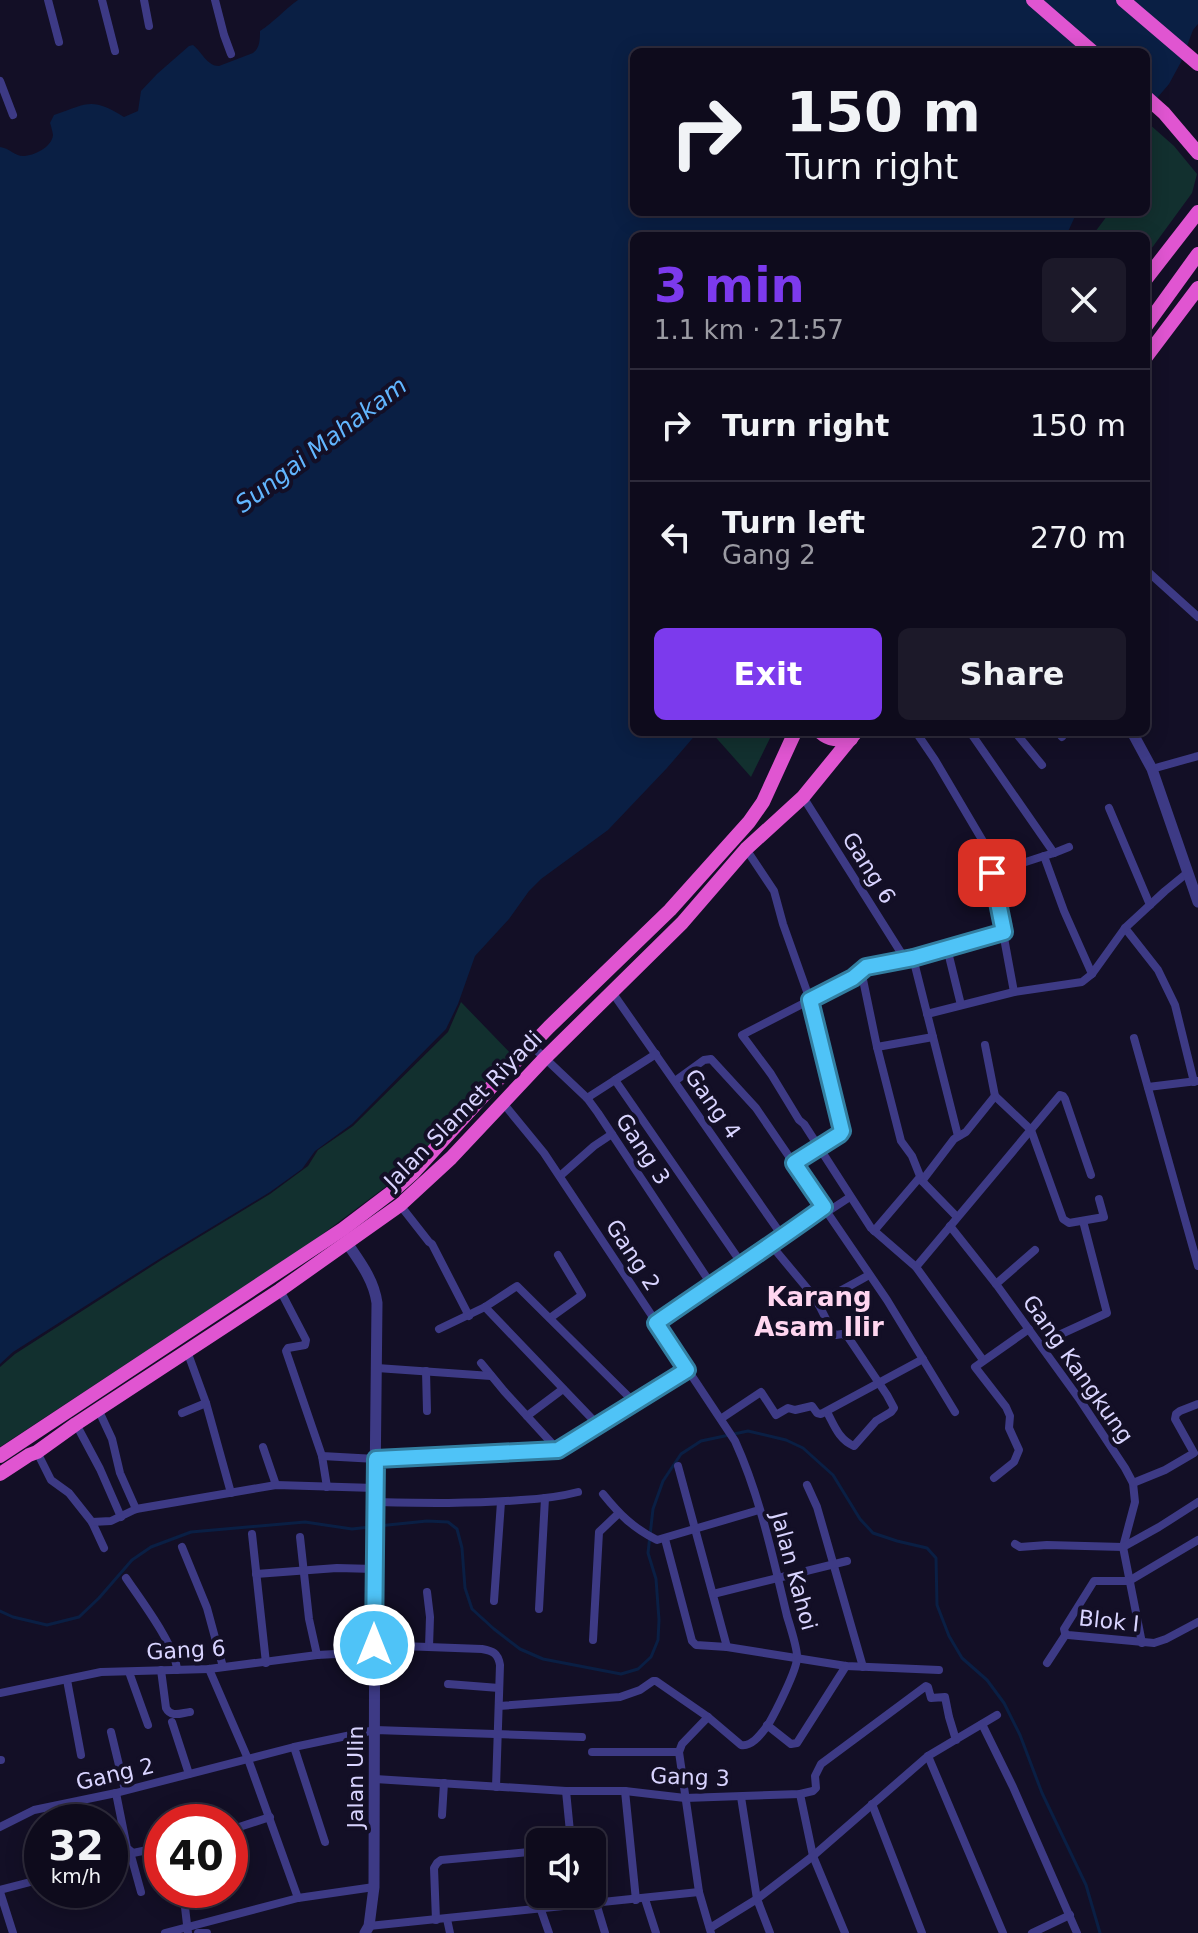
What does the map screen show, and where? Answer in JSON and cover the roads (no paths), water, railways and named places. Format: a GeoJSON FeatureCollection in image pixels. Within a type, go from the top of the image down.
{"type":"FeatureCollection","features":[{"type":"Feature","properties":{"kind":"highway"},"geometry":{"type":"LineString","coordinates":[[1033,0],[1088,48]]}},
{"type":"Feature","properties":{"kind":"highway"},"geometry":{"type":"LineString","coordinates":[[1123,0],[1198,64]]}},
{"type":"Feature","properties":{"kind":"highway"},"geometry":{"type":"LineString","coordinates":[[1150,101],[1198,153]]}},
{"type":"Feature","properties":{"kind":"highway"},"geometry":{"type":"LineString","coordinates":[[1150,274],[1198,212]]}},
{"type":"Feature","properties":{"kind":"highway"},"geometry":{"type":"LineString","coordinates":[[1150,320],[1198,254]]}},
{"type":"Feature","properties":{"kind":"highway"},"geometry":{"type":"LineString","coordinates":[[1150,352],[1198,288]]}},
{"type":"Feature","properties":{"kind":"highway","name":"Jalan Slamet Riyadi"},"geometry":{"type":"LineString","coordinates":[[0,1474],[187,1351],[413,1173],[531,1045],[670,910],[749,822],[763,802],[793,736]]}},
{"type":"Feature","properties":{"kind":"highway"},"geometry":{"type":"LineString","coordinates":[[825,736],[836,740],[850,736]]}},
{"type":"Feature","properties":{"kind":"highway","name":"Jalan Slamet Riyadi"},"geometry":{"type":"LineString","coordinates":[[0,1456],[247,1303],[280,1290],[400,1205],[451,1158],[544,1059],[682,923],[746,849],[803,797],[853,736]]}},
{"type":"Feature","properties":{"kind":"highway"},"geometry":{"type":"LineString","coordinates":[[549,1027],[561,1043]]}},
{"type":"Feature","properties":{"kind":"street"},"geometry":{"type":"LineString","coordinates":[[48,0],[59,42]]}},
{"type":"Feature","properties":{"kind":"street"},"geometry":{"type":"LineString","coordinates":[[102,0],[115,51]]}},
{"type":"Feature","properties":{"kind":"street"},"geometry":{"type":"LineString","coordinates":[[144,0],[149,26]]}},
{"type":"Feature","properties":{"kind":"street"},"geometry":{"type":"LineString","coordinates":[[216,5],[231,54]]}},
{"type":"Feature","properties":{"kind":"street"},"geometry":{"type":"LineString","coordinates":[[0,81],[13,115]]}},
{"type":"Feature","properties":{"kind":"street"},"geometry":{"type":"LineString","coordinates":[[1150,574],[1198,617]]}},
{"type":"Feature","properties":{"kind":"street"},"geometry":{"type":"LineString","coordinates":[[919,736],[984,843],[1014,992]]}},
{"type":"Feature","properties":{"kind":"street"},"geometry":{"type":"LineString","coordinates":[[973,736],[1054,853]]}},
{"type":"Feature","properties":{"kind":"street"},"geometry":{"type":"LineString","coordinates":[[1018,736],[1042,765]]}},
{"type":"Feature","properties":{"kind":"street"},"geometry":{"type":"LineString","coordinates":[[1134,736],[1152,769],[1198,902]]}},
{"type":"Feature","properties":{"kind":"street"},"geometry":{"type":"LineString","coordinates":[[1152,769],[1198,756]]}},
{"type":"Feature","properties":{"kind":"street","name":"Gang 6"},"geometry":{"type":"LineString","coordinates":[[803,797],[909,958],[927,1014],[958,1136]]}},
{"type":"Feature","properties":{"kind":"street"},"geometry":{"type":"LineString","coordinates":[[1109,808],[1150,905]]}},
{"type":"Feature","properties":{"kind":"street"},"geometry":{"type":"LineString","coordinates":[[992,873],[1069,847]]}},
{"type":"Feature","properties":{"kind":"street"},"geometry":{"type":"LineString","coordinates":[[746,849],[774,891],[810,1000],[842,1131],[794,1163]]}},
{"type":"Feature","properties":{"kind":"street"},"geometry":{"type":"LineString","coordinates":[[1044,856],[1092,974]]}},
{"type":"Feature","properties":{"kind":"street"},"geometry":{"type":"LineString","coordinates":[[927,1014],[1014,992],[1082,982],[1092,974],[1125,928],[1187,873]]}},
{"type":"Feature","properties":{"kind":"street"},"geometry":{"type":"LineString","coordinates":[[1125,928],[1158,970],[1175,1005],[1196,1081],[1148,1087]]}},
{"type":"Feature","properties":{"kind":"street"},"geometry":{"type":"LineString","coordinates":[[983,1360],[916,1267],[874,1231],[742,1035],[853,978],[866,967],[1004,932]]}},
{"type":"Feature","properties":{"kind":"street"},"geometry":{"type":"LineString","coordinates":[[947,948],[961,1005]]}},
{"type":"Feature","properties":{"kind":"street"},"geometry":{"type":"LineString","coordinates":[[861,970],[901,1141],[912,1156],[921,1179],[957,1217]]}},
{"type":"Feature","properties":{"kind":"street","name":"Gang 4"},"geometry":{"type":"LineString","coordinates":[[612,992],[783,1237]]}},
{"type":"Feature","properties":{"kind":"street"},"geometry":{"type":"LineString","coordinates":[[877,1047],[933,1037]]}},
{"type":"Feature","properties":{"kind":"street"},"geometry":{"type":"LineString","coordinates":[[1134,1038],[1198,1266]]}},
{"type":"Feature","properties":{"kind":"street","name":"Gang 3"},"geometry":{"type":"LineString","coordinates":[[531,1045],[587,1098],[711,1284]]}},
{"type":"Feature","properties":{"kind":"street"},"geometry":{"type":"LineString","coordinates":[[985,1045],[995,1096],[1031,1130],[1063,1219],[1069,1223],[1104,1217],[1099,1199]]}},
{"type":"Feature","properties":{"kind":"street"},"geometry":{"type":"LineString","coordinates":[[587,1098],[656,1054]]}},
{"type":"Feature","properties":{"kind":"street"},"geometry":{"type":"LineString","coordinates":[[675,1081],[704,1060],[711,1059],[756,1108],[907,1332],[955,1412]]}},
{"type":"Feature","properties":{"kind":"street"},"geometry":{"type":"LineString","coordinates":[[615,1080],[742,1264]]}},
{"type":"Feature","properties":{"kind":"street"},"geometry":{"type":"LineString","coordinates":[[916,1267],[1060,1095],[1063,1096],[1091,1175]]}},
{"type":"Feature","properties":{"kind":"street"},"geometry":{"type":"LineString","coordinates":[[874,1231],[958,1136],[966,1132],[995,1096]]}},
{"type":"Feature","properties":{"kind":"street","name":"Gang 2"},"geometry":{"type":"LineString","coordinates":[[503,1103],[560,1176],[728,1430]]}},
{"type":"Feature","properties":{"kind":"street"},"geometry":{"type":"LineString","coordinates":[[560,1176],[612,1134]]}},
{"type":"Feature","properties":{"kind":"street"},"geometry":{"type":"LineString","coordinates":[[656,1323],[826,1209],[850,1197]]}},
{"type":"Feature","properties":{"kind":"street"},"geometry":{"type":"LineString","coordinates":[[400,1205],[435,1248],[469,1316]]}},
{"type":"Feature","properties":{"kind":"street"},"geometry":{"type":"LineString","coordinates":[[1042,1347],[1075,1327],[1107,1313],[1083,1221]]}},
{"type":"Feature","properties":{"kind":"street","name":"Gang Kangkung"},"geometry":{"type":"LineString","coordinates":[[950,1226],[1042,1347],[1133,1483]]}},
{"type":"Feature","properties":{"kind":"street","name":"Jalan Ulin"},"geometry":{"type":"LineString","coordinates":[[347,1243],[376,1291],[377,1303],[374,1887],[367,1930]]}},
{"type":"Feature","properties":{"kind":"street"},"geometry":{"type":"LineString","coordinates":[[771,1245],[818,1304],[833,1333],[848,1337],[893,1404],[893,1411],[876,1421],[856,1445],[851,1446],[835,1429],[827,1412]]}},
{"type":"Feature","properties":{"kind":"street"},"geometry":{"type":"LineString","coordinates":[[996,1284],[1035,1250]]}},
{"type":"Feature","properties":{"kind":"street"},"geometry":{"type":"LineString","coordinates":[[550,1318],[582,1295],[558,1255]]}},
{"type":"Feature","properties":{"kind":"street"},"geometry":{"type":"LineString","coordinates":[[818,1304],[869,1275]]}},
{"type":"Feature","properties":{"kind":"street"},"geometry":{"type":"LineString","coordinates":[[439,1329],[469,1316],[517,1286],[634,1402]]}},
{"type":"Feature","properties":{"kind":"street"},"geometry":{"type":"LineString","coordinates":[[280,1290],[306,1340],[305,1345],[286,1351],[322,1456],[327,1487]]}},
{"type":"Feature","properties":{"kind":"street"},"geometry":{"type":"LineString","coordinates":[[485,1307],[598,1425]]}},
{"type":"Feature","properties":{"kind":"street"},"geometry":{"type":"LineString","coordinates":[[994,1478],[1014,1462],[1019,1450],[1009,1428],[1010,1416],[1006,1407],[975,1367],[1029,1329]]}},
{"type":"Feature","properties":{"kind":"street"},"geometry":{"type":"LineString","coordinates":[[187,1351],[206,1403],[231,1493]]}},
{"type":"Feature","properties":{"kind":"street"},"geometry":{"type":"LineString","coordinates":[[722,1418],[761,1392],[776,1415],[788,1408],[795,1410],[812,1406],[818,1415],[923,1359]]}},
{"type":"Feature","properties":{"kind":"street"},"geometry":{"type":"LineString","coordinates":[[481,1363],[558,1450]]}},
{"type":"Feature","properties":{"kind":"street"},"geometry":{"type":"LineString","coordinates":[[377,1368],[491,1376]]}},
{"type":"Feature","properties":{"kind":"street"},"geometry":{"type":"LineString","coordinates":[[322,1456],[376,1459],[558,1450],[687,1370]]}},
{"type":"Feature","properties":{"kind":"street"},"geometry":{"type":"LineString","coordinates":[[426,1371],[427,1411]]}},
{"type":"Feature","properties":{"kind":"street"},"geometry":{"type":"LineString","coordinates":[[527,1416],[563,1389]]}},
{"type":"Feature","properties":{"kind":"street"},"geometry":{"type":"LineString","coordinates":[[182,1413],[206,1403]]}},
{"type":"Feature","properties":{"kind":"street"},"geometry":{"type":"LineString","coordinates":[[1142,1643],[1123,1547],[1135,1502],[1133,1483],[1165,1470],[1196,1452],[1175,1419],[1180,1411],[1198,1404]]}},
{"type":"Feature","properties":{"kind":"street"},"geometry":{"type":"LineString","coordinates":[[98,1409],[112,1439],[120,1473],[136,1509]]}},
{"type":"Feature","properties":{"kind":"street"},"geometry":{"type":"LineString","coordinates":[[76,1424],[121,1517]]}},
{"type":"Feature","properties":{"kind":"street","name":"Jalan Kahoi"},"geometry":{"type":"LineString","coordinates":[[728,1430],[747,1467],[797,1658],[781,1700],[767,1725]]}},
{"type":"Feature","properties":{"kind":"street"},"geometry":{"type":"LineString","coordinates":[[263,1447],[276,1485]]}},
{"type":"Feature","properties":{"kind":"street"},"geometry":{"type":"LineString","coordinates":[[37,1452],[51,1480],[69,1493],[92,1522],[104,1548]]}},
{"type":"Feature","properties":{"kind":"street"},"geometry":{"type":"LineString","coordinates":[[678,1466],[727,1647]]}},
{"type":"Feature","properties":{"kind":"street"},"geometry":{"type":"LineString","coordinates":[[92,1522],[111,1521],[136,1509],[276,1485],[375,1488]]}},
{"type":"Feature","properties":{"kind":"street"},"geometry":{"type":"LineString","coordinates":[[807,1485],[817,1507],[863,1667]]}},
{"type":"Feature","properties":{"kind":"street"},"geometry":{"type":"LineString","coordinates":[[376,1502],[501,1502],[578,1492]]}},
{"type":"Feature","properties":{"kind":"street"},"geometry":{"type":"LineString","coordinates":[[603,1494],[639,1531],[661,1540],[759,1510]]}},
{"type":"Feature","properties":{"kind":"street"},"geometry":{"type":"LineString","coordinates":[[539,1609],[545,1498]]}},
{"type":"Feature","properties":{"kind":"street"},"geometry":{"type":"LineString","coordinates":[[494,1601],[501,1502]]}},
{"type":"Feature","properties":{"kind":"street"},"geometry":{"type":"LineString","coordinates":[[1015,1544],[1020,1547],[1123,1547],[1198,1502]]}},
{"type":"Feature","properties":{"kind":"street"},"geometry":{"type":"LineString","coordinates":[[593,1640],[599,1532],[619,1513]]}},
{"type":"Feature","properties":{"kind":"street"},"geometry":{"type":"LineString","coordinates":[[252,1534],[266,1663]]}},
{"type":"Feature","properties":{"kind":"street"},"geometry":{"type":"LineString","coordinates":[[300,1537],[309,1619],[317,1655]]}},
{"type":"Feature","properties":{"kind":"street"},"geometry":{"type":"LineString","coordinates":[[661,1540],[692,1641],[696,1645],[846,1666],[939,1670]]}},
{"type":"Feature","properties":{"kind":"street"},"geometry":{"type":"LineString","coordinates":[[1047,1663],[1094,1581],[1129,1581],[1198,1540]]}},
{"type":"Feature","properties":{"kind":"street"},"geometry":{"type":"LineString","coordinates":[[182,1547],[207,1608],[223,1667]]}},
{"type":"Feature","properties":{"kind":"street"},"geometry":{"type":"LineString","coordinates":[[713,1594],[847,1561]]}},
{"type":"Feature","properties":{"kind":"street"},"geometry":{"type":"LineString","coordinates":[[256,1574],[375,1569]]}},
{"type":"Feature","properties":{"kind":"street"},"geometry":{"type":"LineString","coordinates":[[126,1578],[170,1648],[177,1670]]}},
{"type":"Feature","properties":{"kind":"street"},"geometry":{"type":"LineString","coordinates":[[427,1592],[429,1647]]}},
{"type":"Feature","properties":{"kind":"street","name":"Blok I"},"geometry":{"type":"LineString","coordinates":[[1065,1631],[1154,1643],[1198,1622]]}},
{"type":"Feature","properties":{"kind":"street","name":"Gang 6"},"geometry":{"type":"LineString","coordinates":[[0,1693],[101,1672],[209,1669],[374,1648],[429,1647],[482,1649],[495,1653],[499,1657],[499,1688]]}},
{"type":"Feature","properties":{"kind":"street"},"geometry":{"type":"LineString","coordinates":[[499,1706],[620,1697],[656,1681],[708,1717],[741,1745],[750,1745],[767,1725],[791,1744],[797,1743],[846,1666]]}},
{"type":"Feature","properties":{"kind":"street"},"geometry":{"type":"LineString","coordinates":[[209,1669],[270,1817],[298,1898]]}},
{"type":"Feature","properties":{"kind":"street"},"geometry":{"type":"LineString","coordinates":[[161,1670],[169,1713],[190,1712]]}},
{"type":"Feature","properties":{"kind":"street"},"geometry":{"type":"LineString","coordinates":[[129,1672],[148,1725]]}},
{"type":"Feature","properties":{"kind":"street"},"geometry":{"type":"LineString","coordinates":[[67,1680],[81,1755]]}},
{"type":"Feature","properties":{"kind":"street"},"geometry":{"type":"LineString","coordinates":[[448,1684],[499,1688],[496,1787]]}},
{"type":"Feature","properties":{"kind":"street"},"geometry":{"type":"LineString","coordinates":[[845,1933],[813,1856],[800,1794],[816,1788],[815,1776],[821,1764],[924,1687],[928,1687],[931,1698],[945,1698],[956,1740]]}},
{"type":"Feature","properties":{"kind":"street"},"geometry":{"type":"LineString","coordinates":[[708,1717],[682,1744],[679,1752],[699,1892],[710,1930],[813,1856],[928,1756],[997,1715]]}},
{"type":"Feature","properties":{"kind":"street"},"geometry":{"type":"LineString","coordinates":[[172,1722],[189,1774]]}},
{"type":"Feature","properties":{"kind":"street"},"geometry":{"type":"LineString","coordinates":[[982,1724],[1077,1933]]}},
{"type":"Feature","properties":{"kind":"street"},"geometry":{"type":"LineString","coordinates":[[244,1760],[375,1730],[582,1737]]}},
{"type":"Feature","properties":{"kind":"street"},"geometry":{"type":"LineString","coordinates":[[111,1732],[127,1848],[141,1892]]}},
{"type":"Feature","properties":{"kind":"street"},"geometry":{"type":"LineString","coordinates":[[294,1747],[325,1842]]}},
{"type":"Feature","properties":{"kind":"street"},"geometry":{"type":"LineString","coordinates":[[592,1752],[679,1752]]}},
{"type":"Feature","properties":{"kind":"street"},"geometry":{"type":"LineString","coordinates":[[928,1756],[1003,1933]]}},
{"type":"Feature","properties":{"kind":"street","name":"Gang 2"},"geometry":{"type":"LineString","coordinates":[[0,1827],[34,1810],[120,1792],[244,1760]]}},
{"type":"Feature","properties":{"kind":"street","name":"Gang 3"},"geometry":{"type":"LineString","coordinates":[[375,1779],[566,1791],[625,1791],[685,1798],[800,1794]]}},
{"type":"Feature","properties":{"kind":"street"},"geometry":{"type":"LineString","coordinates":[[442,1815],[444,1783]]}},
{"type":"Feature","properties":{"kind":"street"},"geometry":{"type":"LineString","coordinates":[[566,1791],[570,1828]]}},
{"type":"Feature","properties":{"kind":"street"},"geometry":{"type":"LineString","coordinates":[[625,1791],[640,1899],[656,1933]]}},
{"type":"Feature","properties":{"kind":"street"},"geometry":{"type":"LineString","coordinates":[[741,1797],[757,1899],[770,1933]]}},
{"type":"Feature","properties":{"kind":"street"},"geometry":{"type":"LineString","coordinates":[[872,1804],[922,1933]]}},
{"type":"Feature","properties":{"kind":"street"},"geometry":{"type":"LineString","coordinates":[[248,1824],[270,1817]]}},
{"type":"Feature","properties":{"kind":"street"},"geometry":{"type":"LineString","coordinates":[[130,1852],[144,1851]]}},
{"type":"Feature","properties":{"kind":"street"},"geometry":{"type":"LineString","coordinates":[[436,1920],[434,1868],[437,1863],[441,1860],[526,1852]]}},
{"type":"Feature","properties":{"kind":"street"},"geometry":{"type":"LineString","coordinates":[[13,1933],[0,1891],[24,1884]]}},
{"type":"Feature","properties":{"kind":"street"},"geometry":{"type":"LineString","coordinates":[[165,1933],[188,1930],[298,1898],[374,1887]]}},
{"type":"Feature","properties":{"kind":"street"},"geometry":{"type":"LineString","coordinates":[[606,1902],[699,1892]]}},
{"type":"Feature","properties":{"kind":"street"},"geometry":{"type":"LineString","coordinates":[[185,1908],[188,1930]]}},
{"type":"Feature","properties":{"kind":"street"},"geometry":{"type":"LineString","coordinates":[[367,1930],[555,1908]]}},
{"type":"Feature","properties":{"kind":"street"},"geometry":{"type":"LineString","coordinates":[[598,1908],[605,1933]]}},
{"type":"Feature","properties":{"kind":"street"},"geometry":{"type":"LineString","coordinates":[[541,1910],[549,1933]]}},
{"type":"Feature","properties":{"kind":"street"},"geometry":{"type":"LineString","coordinates":[[1032,1933],[1070,1915]]}},
{"type":"Feature","properties":{"kind":"street"},"geometry":{"type":"LineString","coordinates":[[447,1919],[450,1933]]}},
{"type":"Feature","properties":{"kind":"street"},"geometry":{"type":"LineString","coordinates":[[198,1933],[207,1933]]}},
{"type":"Feature","properties":{"kind":"water","name":"Sungai Mahakam"},"geometry":{"type":"Polygon","coordinates":[[[298,0],[1198,0],[1198,24],[1181,62],[1169,84],[1150,106],[1150,48],[630,48],[630,216],[1075,216],[1068,232],[630,232],[630,736],[695,736],[608,830],[529,891],[509,919],[475,956],[446,1029],[352,1124],[315,1151],[302,1169],[270,1192],[13,1352],[0,1364],[0,147],[20,156],[37,153],[52,139],[50,123],[54,115],[83,105],[97,104],[124,117],[138,111],[141,91],[189,46],[193,45],[208,61],[219,66],[253,53],[260,40],[260,31],[298,0]]]}},
{"type":"Feature","properties":{"kind":"waterway"},"geometry":{"type":"LineString","coordinates":[[378,1526],[448,1522],[457,1529],[462,1548],[465,1588],[472,1609],[494,1629],[520,1649],[543,1659],[621,1674],[638,1669],[651,1657],[658,1640],[656,1579],[648,1553],[653,1509],[663,1481],[681,1454],[701,1441],[748,1431],[786,1440],[803,1448],[833,1475],[860,1519],[873,1533],[927,1548],[936,1558],[937,1605],[949,1636],[962,1658],[987,1680],[1004,1703],[1086,1885],[1100,1933]]}},
{"type":"Feature","properties":{"kind":"waterway"},"geometry":{"type":"LineString","coordinates":[[0,1611],[47,1625],[79,1617],[132,1560],[151,1547],[191,1532],[305,1522],[352,1529],[370,1527]]}},
{"type":"Feature","properties":{"kind":"district","name":"Karang Asam Ilir"},"geometry":{"type":"Point","coordinates":[819,1312]}}]}
